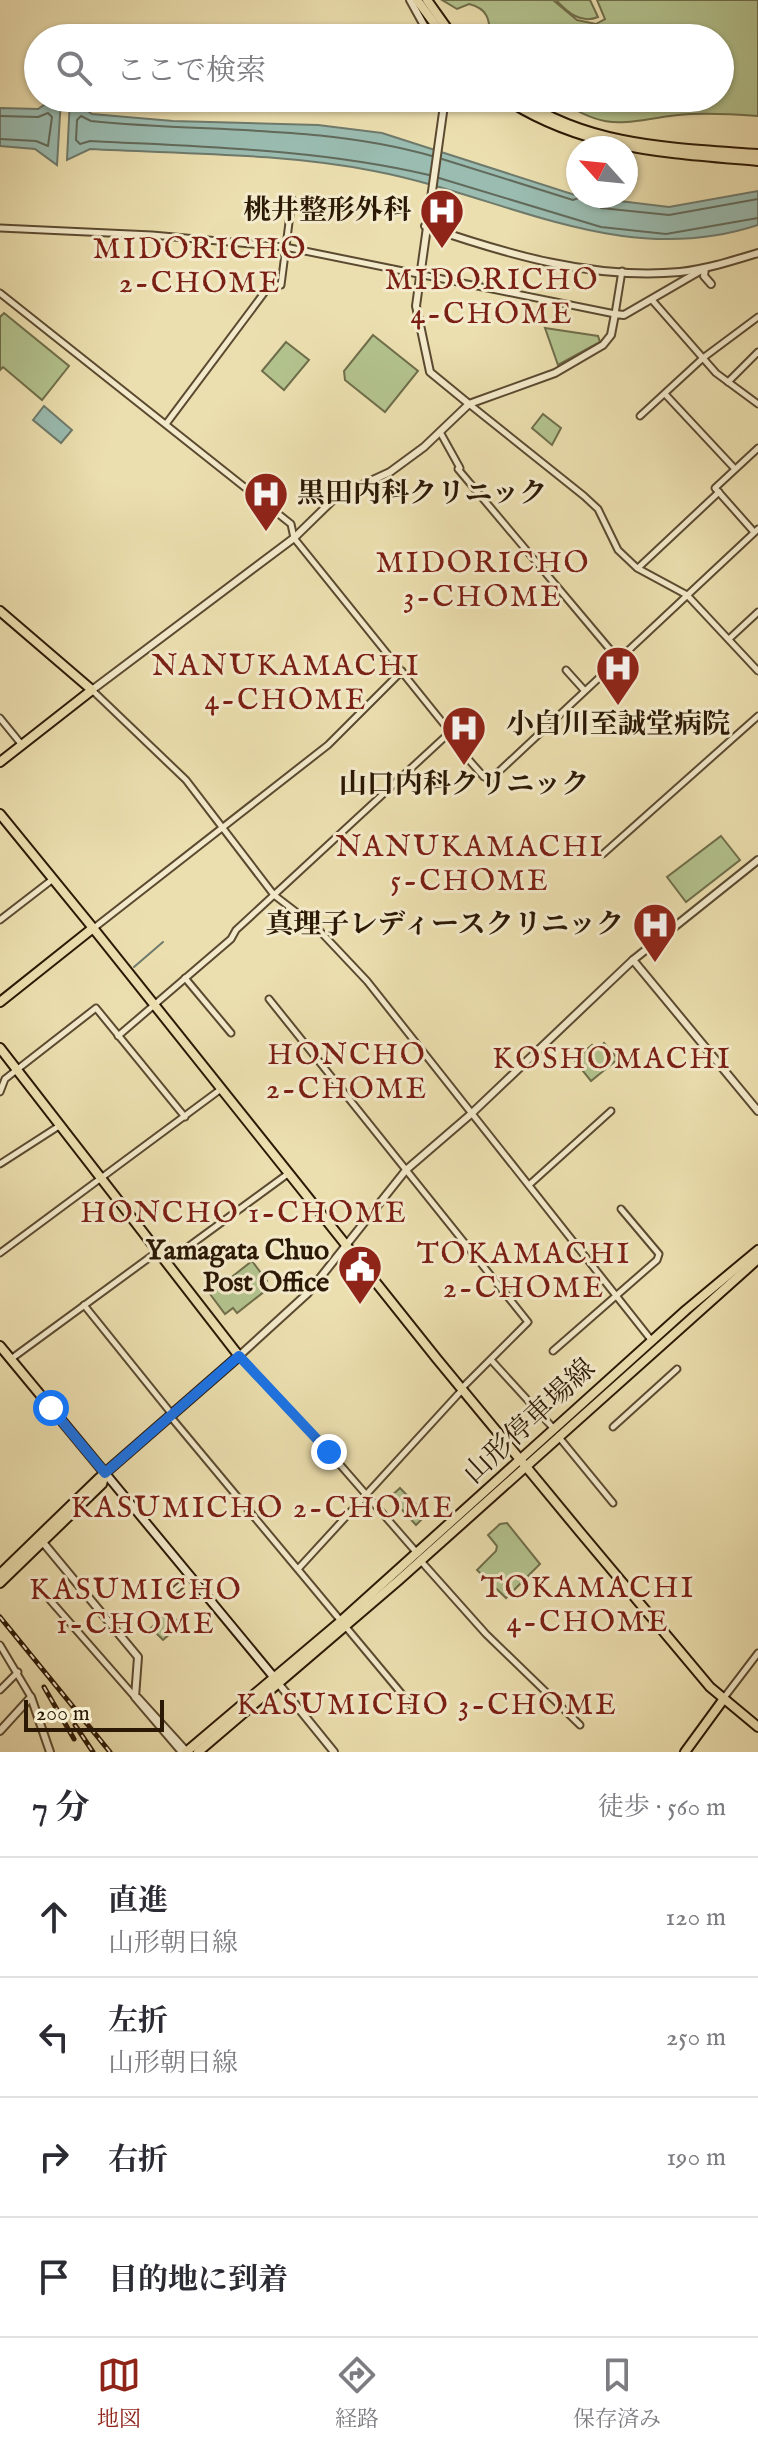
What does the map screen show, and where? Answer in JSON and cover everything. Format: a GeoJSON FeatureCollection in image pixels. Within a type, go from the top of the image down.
{"type":"FeatureCollection","features":[{"type":"Feature","properties":{"kind":"main road"},"geometry":{"type":"LineString","coordinates":[[417,0],[435,24]]}},
{"type":"Feature","properties":{"kind":"main road"},"geometry":{"type":"LineString","coordinates":[[427,0],[444,24]]}},
{"type":"Feature","properties":{"kind":"main road"},"geometry":{"type":"LineString","coordinates":[[529,112],[558,128],[600,143],[661,153],[755,157]]}},
{"type":"Feature","properties":{"kind":"main road"},"geometry":{"type":"LineString","coordinates":[[543,112],[600,136],[755,157]]}},
{"type":"Feature","properties":{"kind":"main road"},"geometry":{"type":"LineString","coordinates":[[0,611],[92,690],[0,762]]}},
{"type":"Feature","properties":{"kind":"main road"},"geometry":{"type":"LineString","coordinates":[[0,814],[462,1389],[723,1700],[758,1727]]}},
{"type":"Feature","properties":{"kind":"main road"},"geometry":{"type":"LineString","coordinates":[[0,1002],[93,928]]}},
{"type":"Feature","properties":{"kind":"main road"},"geometry":{"type":"LineString","coordinates":[[0,1048],[239,1356],[105,1473],[0,1583]]}},
{"type":"Feature","properties":{"kind":"main road","name":"山形停車場線"},"geometry":{"type":"LineString","coordinates":[[198,1752],[419,1557],[652,1341],[758,1250]]}},
{"type":"Feature","properties":{"kind":"main road","name":"山形停車場線"},"geometry":{"type":"LineString","coordinates":[[556,1432],[758,1259]]}},
{"type":"Feature","properties":{"kind":"main road"},"geometry":{"type":"LineString","coordinates":[[0,1346],[105,1473],[186,1581],[276,1681]]}},
{"type":"Feature","properties":{"kind":"main road"},"geometry":{"type":"LineString","coordinates":[[0,1574],[27,1553]]}},
{"type":"Feature","properties":{"kind":"main road","name":"山形停車場線"},"geometry":{"type":"LineString","coordinates":[[186,1752],[276,1681]]}},
{"type":"Feature","properties":{"kind":"main road"},"geometry":{"type":"LineString","coordinates":[[685,1752],[723,1700]]}},
{"type":"Feature","properties":{"kind":"street"},"geometry":{"type":"LineString","coordinates":[[410,0],[423,24]]}},
{"type":"Feature","properties":{"kind":"street"},"geometry":{"type":"LineString","coordinates":[[444,112],[416,306],[430,372],[584,496],[598,509],[618,550],[637,568],[687,595],[758,671]]}},
{"type":"Feature","properties":{"kind":"street"},"geometry":{"type":"LineString","coordinates":[[166,424],[270,285],[281,285],[292,199]]}},
{"type":"Feature","properties":{"kind":"street"},"geometry":{"type":"LineString","coordinates":[[425,226],[478,244],[564,266],[622,271],[677,272],[705,268],[758,253]]}},
{"type":"Feature","properties":{"kind":"street"},"geometry":{"type":"LineString","coordinates":[[0,228],[152,235],[285,247],[624,315],[705,268]]}},
{"type":"Feature","properties":{"kind":"street"},"geometry":{"type":"LineString","coordinates":[[705,268],[704,276],[711,284]]}},
{"type":"Feature","properties":{"kind":"street"},"geometry":{"type":"LineString","coordinates":[[622,271],[611,335],[603,345],[555,373],[469,404],[390,472],[336,497],[294,538],[92,690],[186,780],[274,895],[342,952],[652,1341]]}},
{"type":"Feature","properties":{"kind":"street"},"geometry":{"type":"LineString","coordinates":[[675,286],[679,279],[677,272]]}},
{"type":"Feature","properties":{"kind":"street"},"geometry":{"type":"LineString","coordinates":[[0,293],[291,524],[294,538],[447,728],[447,735],[484,777],[491,779],[756,531],[715,488],[758,448]]}},
{"type":"Feature","properties":{"kind":"street"},"geometry":{"type":"LineString","coordinates":[[652,300],[703,358],[758,404]]}},
{"type":"Feature","properties":{"kind":"street"},"geometry":{"type":"LineString","coordinates":[[640,416],[703,358],[758,317]]}},
{"type":"Feature","properties":{"kind":"street"},"geometry":{"type":"LineString","coordinates":[[728,382],[758,352]]}},
{"type":"Feature","properties":{"kind":"street"},"geometry":{"type":"LineString","coordinates":[[665,393],[735,469]]}},
{"type":"Feature","properties":{"kind":"street"},"geometry":{"type":"LineString","coordinates":[[440,432],[473,491],[618,659]]}},
{"type":"Feature","properties":{"kind":"street"},"geometry":{"type":"LineString","coordinates":[[637,568],[719,492]]}},
{"type":"Feature","properties":{"kind":"street"},"geometry":{"type":"LineString","coordinates":[[729,639],[758,612]]}},
{"type":"Feature","properties":{"kind":"street"},"geometry":{"type":"LineString","coordinates":[[566,670],[584,690]]}},
{"type":"Feature","properties":{"kind":"street"},"geometry":{"type":"LineString","coordinates":[[93,928],[328,745],[402,671]]}},
{"type":"Feature","properties":{"kind":"street"},"geometry":{"type":"LineString","coordinates":[[603,854],[758,716]]}},
{"type":"Feature","properties":{"kind":"street"},"geometry":{"type":"LineString","coordinates":[[0,718],[22,745]]}},
{"type":"Feature","properties":{"kind":"street"},"geometry":{"type":"LineString","coordinates":[[118,1036],[234,934],[447,735]]}},
{"type":"Feature","properties":{"kind":"street"},"geometry":{"type":"LineString","coordinates":[[580,1725],[486,1634],[365,1493],[239,1356],[308,1293],[406,1170],[471,1114],[633,960],[758,860]]}},
{"type":"Feature","properties":{"kind":"street"},"geometry":{"type":"LineString","coordinates":[[0,920],[53,879]]}},
{"type":"Feature","properties":{"kind":"street"},"geometry":{"type":"LineString","coordinates":[[633,960],[758,1111]]}},
{"type":"Feature","properties":{"kind":"street"},"geometry":{"type":"LineString","coordinates":[[185,978],[231,1033]]}},
{"type":"Feature","properties":{"kind":"street"},"geometry":{"type":"LineString","coordinates":[[269,999],[528,1322],[365,1493],[298,1569]]}},
{"type":"Feature","properties":{"kind":"street"},"geometry":{"type":"LineString","coordinates":[[0,1092],[2,1084],[16,1071],[96,1008],[185,1117]]}},
{"type":"Feature","properties":{"kind":"street"},"geometry":{"type":"LineString","coordinates":[[0,1253],[221,1088]]}},
{"type":"Feature","properties":{"kind":"street"},"geometry":{"type":"LineString","coordinates":[[529,1185],[611,1111]]}},
{"type":"Feature","properties":{"kind":"street"},"geometry":{"type":"LineString","coordinates":[[0,1164],[59,1126]]}},
{"type":"Feature","properties":{"kind":"street"},"geometry":{"type":"LineString","coordinates":[[166,1263],[289,1172]]}},
{"type":"Feature","properties":{"kind":"street"},"geometry":{"type":"LineString","coordinates":[[553,1351],[657,1260],[659,1254],[621,1209]]}},
{"type":"Feature","properties":{"kind":"street"},"geometry":{"type":"LineString","coordinates":[[10,1359],[157,1252]]}},
{"type":"Feature","properties":{"kind":"street"},"geometry":{"type":"LineString","coordinates":[[84,1305],[170,1414],[411,1705]]}},
{"type":"Feature","properties":{"kind":"street"},"geometry":{"type":"LineString","coordinates":[[491,1360],[556,1432],[613,1503]]}},
{"type":"Feature","properties":{"kind":"street"},"geometry":{"type":"LineString","coordinates":[[613,1427],[677,1369]]}},
{"type":"Feature","properties":{"kind":"street"},"geometry":{"type":"LineString","coordinates":[[40,1540],[138,1657],[135,1697]]}},
{"type":"Feature","properties":{"kind":"street"},"geometry":{"type":"LineString","coordinates":[[174,1591],[186,1581]]}},
{"type":"Feature","properties":{"kind":"street"},"geometry":{"type":"LineString","coordinates":[[50,1600],[135,1697],[143,1700],[186,1752]]}},
{"type":"Feature","properties":{"kind":"street"},"geometry":{"type":"LineString","coordinates":[[0,1645],[31,1697],[50,1752]]}},
{"type":"Feature","properties":{"kind":"street"},"geometry":{"type":"LineString","coordinates":[[723,1700],[758,1653]]}},
{"type":"Feature","properties":{"kind":"street"},"geometry":{"type":"LineString","coordinates":[[0,1690],[18,1672]]}},
{"type":"Feature","properties":{"kind":"street"},"geometry":{"type":"LineString","coordinates":[[0,1673],[8,1680]]}},
{"type":"Feature","properties":{"kind":"street"},"geometry":{"type":"LineString","coordinates":[[276,1681],[334,1752]]}},
{"type":"Feature","properties":{"kind":"street"},"geometry":{"type":"LineString","coordinates":[[0,1731],[31,1697]]}},
{"type":"Feature","properties":{"kind":"green space"},"geometry":{"type":"Polygon","coordinates":[[[442,0],[553,0],[577,20],[596,24],[489,24],[481,9],[469,4],[457,9],[442,0]]]}},
{"type":"Feature","properties":{"kind":"green space"},"geometry":{"type":"Polygon","coordinates":[[[556,0],[590,0],[598,17],[586,19],[575,16],[556,0]]]}},
{"type":"Feature","properties":{"kind":"green space"},"geometry":{"type":"Polygon","coordinates":[[[597,0],[758,0],[758,116],[698,114],[615,122],[580,112],[734,112],[734,24],[596,24],[605,19],[597,0]]]}},
{"type":"Feature","properties":{"kind":"green space"},"geometry":{"type":"Polygon","coordinates":[[[4,313],[69,366],[42,400],[3,367],[0,370],[0,317],[4,313]]]}},
{"type":"Feature","properties":{"kind":"green space"},"geometry":{"type":"Polygon","coordinates":[[[545,328],[598,336],[600,342],[558,365],[545,328]]]}},
{"type":"Feature","properties":{"kind":"green space"},"geometry":{"type":"Polygon","coordinates":[[[373,335],[418,371],[385,412],[345,380],[344,371],[373,335]]]}},
{"type":"Feature","properties":{"kind":"green space"},"geometry":{"type":"Polygon","coordinates":[[[286,342],[309,360],[284,390],[262,371],[286,342]]]}},
{"type":"Feature","properties":{"kind":"green space"},"geometry":{"type":"Polygon","coordinates":[[[543,414],[561,428],[552,445],[532,428],[543,414]]]}},
{"type":"Feature","properties":{"kind":"green space"},"geometry":{"type":"Polygon","coordinates":[[[721,836],[740,860],[686,902],[667,877],[721,836]]]}},
{"type":"Feature","properties":{"kind":"green space"},"geometry":{"type":"Polygon","coordinates":[[[604,1043],[618,1059],[591,1081],[574,1060],[592,1045],[596,1050],[604,1043]]]}},
{"type":"Feature","properties":{"kind":"green space"},"geometry":{"type":"Polygon","coordinates":[[[252,1261],[267,1281],[261,1286],[265,1291],[237,1313],[233,1308],[225,1314],[210,1294],[252,1261]]]}},
{"type":"Feature","properties":{"kind":"green space"},"geometry":{"type":"Polygon","coordinates":[[[400,1488],[426,1515],[416,1525],[390,1497],[400,1488]]]}},
{"type":"Feature","properties":{"kind":"green space"},"geometry":{"type":"Polygon","coordinates":[[[507,1523],[540,1564],[506,1598],[477,1570],[496,1551],[497,1546],[488,1535],[500,1524],[507,1523]]]}},
{"type":"Feature","properties":{"kind":"green space"},"geometry":{"type":"Polygon","coordinates":[[[163,1616],[184,1622],[163,1640],[151,1628],[163,1616]]]}},
{"type":"Feature","properties":{"kind":"water"},"geometry":{"type":"Polygon","coordinates":[[[0,108],[60,112],[57,165],[35,149],[0,146],[0,108]]]}},
{"type":"Feature","properties":{"kind":"water"},"geometry":{"type":"Polygon","coordinates":[[[69,112],[173,121],[318,125],[382,133],[566,192],[566,208],[638,208],[638,203],[669,207],[758,191],[758,225],[708,237],[659,239],[611,234],[564,224],[423,182],[339,165],[232,155],[90,149],[67,160],[69,112]]]}},
{"type":"Feature","properties":{"kind":"water"},"geometry":{"type":"Polygon","coordinates":[[[44,406],[72,430],[61,443],[33,420],[44,406]]]}},
{"type":"Feature","properties":{"kind":"waterway"},"geometry":{"type":"LineString","coordinates":[[134,967],[163,942]]}},
{"type":"Feature","properties":{"kind":"railway"},"geometry":{"type":"LineString","coordinates":[[0,1617],[110,1752]]}},
{"type":"Feature","properties":{"kind":"railway"},"geometry":{"type":"LineString","coordinates":[[44,1687],[74,1739]]}},
{"type":"Feature","properties":{"kind":"railway"},"geometry":{"type":"LineString","coordinates":[[75,1725],[93,1752]]}},
{"type":"Feature","properties":{"kind":"place","name":"桃井整形外科"},"geometry":{"type":"Point","coordinates":[442,250]}},
{"type":"Feature","properties":{"kind":"place","name":"黒田内科クリニック"},"geometry":{"type":"Point","coordinates":[266,533]}},
{"type":"Feature","properties":{"kind":"place","name":"小白川至誠堂病院"},"geometry":{"type":"Point","coordinates":[618,707]}},
{"type":"Feature","properties":{"kind":"place","name":"山口内科クリニック"},"geometry":{"type":"Point","coordinates":[464,767]}},
{"type":"Feature","properties":{"kind":"place","name":"真理子レディースクリニック"},"geometry":{"type":"Point","coordinates":[655,964]}},
{"type":"Feature","properties":{"kind":"place","name":"Yamagata Chuo Post Office"},"geometry":{"type":"Point","coordinates":[360,1306]}},
{"type":"Feature","properties":{"kind":"district","name":"MIDORICHO 2-CHOME"},"geometry":{"type":"Point","coordinates":[200,267]}},
{"type":"Feature","properties":{"kind":"district","name":"MIDORICHO 4-CHOME"},"geometry":{"type":"Point","coordinates":[492,298]}},
{"type":"Feature","properties":{"kind":"district","name":"MIDORICHO 3-CHOME"},"geometry":{"type":"Point","coordinates":[483,581]}},
{"type":"Feature","properties":{"kind":"district","name":"NANUKAMACHI 4-CHOME"},"geometry":{"type":"Point","coordinates":[286,684]}},
{"type":"Feature","properties":{"kind":"district","name":"NANUKAMACHI 5-CHOME"},"geometry":{"type":"Point","coordinates":[470,865]}},
{"type":"Feature","properties":{"kind":"district","name":"KOSHOMACHI"},"geometry":{"type":"Point","coordinates":[612,1060]}},
{"type":"Feature","properties":{"kind":"district","name":"HONCHO 2-CHOME"},"geometry":{"type":"Point","coordinates":[347,1073]}},
{"type":"Feature","properties":{"kind":"district","name":"HONCHO 1-CHOME"},"geometry":{"type":"Point","coordinates":[244,1214]}},
{"type":"Feature","properties":{"kind":"district","name":"TOKAMACHI 2-CHOME"},"geometry":{"type":"Point","coordinates":[524,1272]}},
{"type":"Feature","properties":{"kind":"district","name":"KASUMICHO 2-CHOME"},"geometry":{"type":"Point","coordinates":[263,1509]}},
{"type":"Feature","properties":{"kind":"district","name":"TOKAMACHI 4-CHOME"},"geometry":{"type":"Point","coordinates":[588,1606]}},
{"type":"Feature","properties":{"kind":"district","name":"KASUMICHO 1-CHOME"},"geometry":{"type":"Point","coordinates":[136,1608]}},
{"type":"Feature","properties":{"kind":"district","name":"KASUMICHO 3-CHOME"},"geometry":{"type":"Point","coordinates":[427,1706]}},
{"type":"Feature","properties":{"kind":"route"},"geometry":{"type":"LineString","coordinates":[[51,1408],[105,1473],[239,1356],[329,1452]]}}]}
